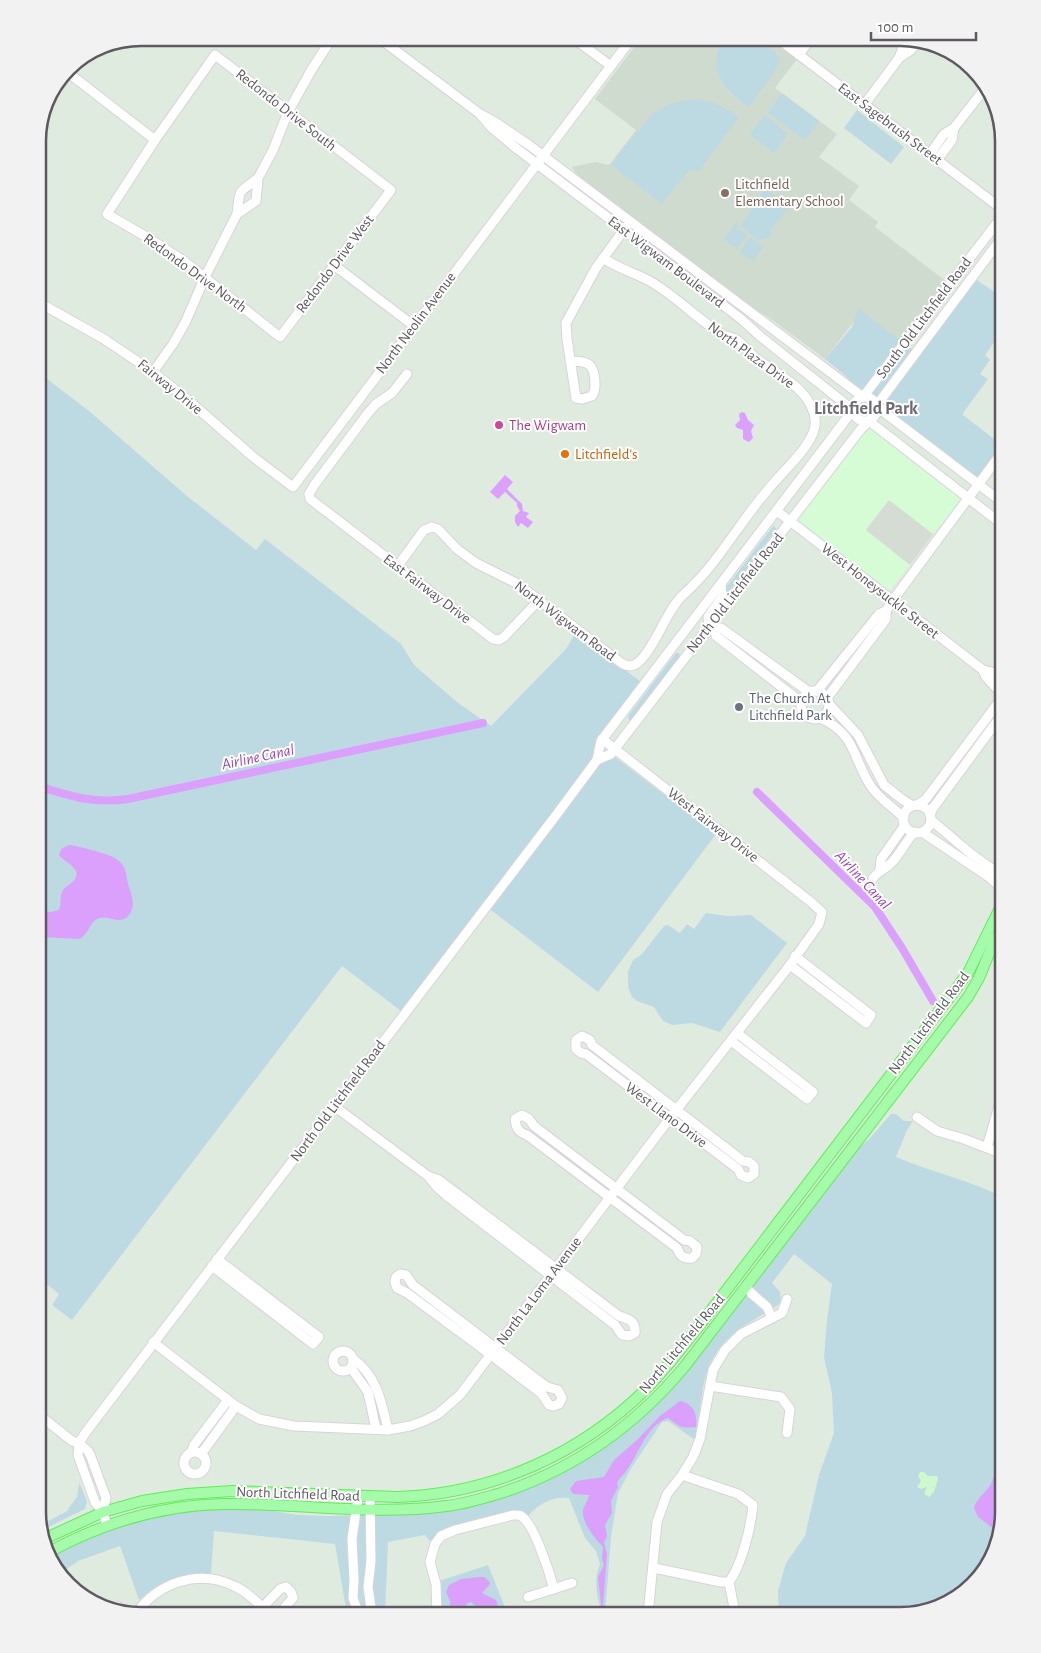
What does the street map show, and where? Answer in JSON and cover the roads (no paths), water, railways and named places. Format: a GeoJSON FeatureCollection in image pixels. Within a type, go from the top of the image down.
{"type":"FeatureCollection","features":[{"type":"Feature","properties":{"kind":"main road","name":"North Litchfield Road"},"geometry":{"type":"LineString","coordinates":[[49,1537],[102,1512],[166,1496],[220,1491],[370,1497],[418,1496],[442,1493],[488,1483],[538,1465],[566,1450],[608,1423],[660,1375],[696,1330],[956,989],[969,971],[995,920]]}},
{"type":"Feature","properties":{"kind":"main road","name":"North Litchfield Road"},"geometry":{"type":"LineString","coordinates":[[54,1549],[107,1525],[168,1509],[212,1505],[408,1510],[460,1504],[527,1484],[581,1457],[623,1428],[665,1390],[968,996],[979,978],[995,939]]}},
{"type":"Feature","properties":{"kind":"street"},"geometry":{"type":"LineString","coordinates":[[237,214],[256,201],[258,178],[273,150],[288,112],[327,46]]}},
{"type":"Feature","properties":{"kind":"street","name":"East Wigwam Boulevard"},"geometry":{"type":"LineString","coordinates":[[390,46],[480,114],[491,127],[630,222],[863,397]]}},
{"type":"Feature","properties":{"kind":"street"},"geometry":{"type":"LineString","coordinates":[[584,46],[610,66]]}},
{"type":"Feature","properties":{"kind":"street","name":"North Neolin Avenue"},"geometry":{"type":"LineString","coordinates":[[293,487],[626,46]]}},
{"type":"Feature","properties":{"kind":"street","name":"East Sagebrush Street"},"geometry":{"type":"LineString","coordinates":[[788,46],[995,203]]}},
{"type":"Feature","properties":{"kind":"street"},"geometry":{"type":"LineString","coordinates":[[796,52],[798,46]]}},
{"type":"Feature","properties":{"kind":"street"},"geometry":{"type":"LineString","coordinates":[[796,52],[802,46]]}},
{"type":"Feature","properties":{"kind":"street"},"geometry":{"type":"LineString","coordinates":[[864,104],[899,58],[904,46]]}},
{"type":"Feature","properties":{"kind":"street"},"geometry":{"type":"LineString","coordinates":[[899,58],[913,47]]}},
{"type":"Feature","properties":{"kind":"street","name":"Redondo Drive South"},"geometry":{"type":"LineString","coordinates":[[155,140],[215,55],[391,190]]}},
{"type":"Feature","properties":{"kind":"street"},"geometry":{"type":"LineString","coordinates":[[72,76],[155,140]]}},
{"type":"Feature","properties":{"kind":"street"},"geometry":{"type":"LineString","coordinates":[[934,157],[944,134],[954,128],[982,93]]}},
{"type":"Feature","properties":{"kind":"street","name":"Redondo Drive North"},"geometry":{"type":"LineString","coordinates":[[155,140],[108,214],[162,246],[205,277],[280,337]]}},
{"type":"Feature","properties":{"kind":"street","name":"East Wigwam Boulevard"},"geometry":{"type":"LineString","coordinates":[[540,160],[624,230],[740,318],[853,410]]}},
{"type":"Feature","properties":{"kind":"street"},"geometry":{"type":"LineString","coordinates":[[153,372],[185,324],[205,277],[237,214],[240,191],[258,178]]}},
{"type":"Feature","properties":{"kind":"street","name":"Redondo Drive West"},"geometry":{"type":"LineString","coordinates":[[280,337],[391,190]]}},
{"type":"Feature","properties":{"kind":"street"},"geometry":{"type":"LineString","coordinates":[[570,361],[566,323],[590,278],[630,222]]}},
{"type":"Feature","properties":{"kind":"street","name":"South Old Litchfield Road"},"geometry":{"type":"LineString","coordinates":[[863,397],[995,227]]}},
{"type":"Feature","properties":{"kind":"street","name":"South Old Litchfield Road"},"geometry":{"type":"LineString","coordinates":[[877,405],[995,248]]}},
{"type":"Feature","properties":{"kind":"street","name":"North Plaza Drive"},"geometry":{"type":"LineString","coordinates":[[603,258],[613,265],[647,279],[668,292],[723,335],[739,342],[755,358],[801,391],[808,399],[815,416],[812,436],[787,469],[750,511]]}},
{"type":"Feature","properties":{"kind":"street"},"geometry":{"type":"LineString","coordinates":[[334,266],[414,326]]}},
{"type":"Feature","properties":{"kind":"street","name":"Fairway Drive"},"geometry":{"type":"LineString","coordinates":[[46,306],[104,339],[153,372],[252,456],[293,487]]}},
{"type":"Feature","properties":{"kind":"street","name":"East Fairway Drive"},"geometry":{"type":"LineString","coordinates":[[407,374],[392,393],[376,404],[368,413],[315,484],[309,494],[311,501],[495,640],[500,640],[504,637],[539,600]]}},
{"type":"Feature","properties":{"kind":"street"},"geometry":{"type":"LineString","coordinates":[[995,497],[887,414],[873,399],[863,397],[856,402],[853,410],[858,419],[869,421],[970,495],[995,517]]}},
{"type":"Feature","properties":{"kind":"street"},"geometry":{"type":"LineString","coordinates":[[869,421],[877,413],[877,405]]}},
{"type":"Feature","properties":{"kind":"street","name":"North Old Litchfield Road"},"geometry":{"type":"LineString","coordinates":[[79,1443],[153,1342],[597,760],[602,739],[853,410]]}},
{"type":"Feature","properties":{"kind":"street","name":"North Old Litchfield Road"},"geometry":{"type":"LineString","coordinates":[[597,760],[611,754],[712,627],[790,521],[869,421]]}},
{"type":"Feature","properties":{"kind":"street"},"geometry":{"type":"LineString","coordinates":[[886,611],[879,614],[813,691],[805,695],[801,702],[801,708],[807,716],[815,719],[827,713],[828,701],[886,619],[886,611],[893,600],[995,463]]}},
{"type":"Feature","properties":{"kind":"street","name":"North Wigwam Road"},"geometry":{"type":"LineString","coordinates":[[397,567],[423,532],[428,528],[434,527],[476,563],[510,580],[620,662],[627,666],[632,666],[642,658],[650,647],[678,600],[704,575],[734,536],[750,511]]}},
{"type":"Feature","properties":{"kind":"street","name":"West Honeysuckle Street"},"geometry":{"type":"LineString","coordinates":[[777,511],[983,670],[995,674]]}},
{"type":"Feature","properties":{"kind":"street"},"geometry":{"type":"LineString","coordinates":[[721,584],[722,597],[708,618],[716,636],[801,702]]}},
{"type":"Feature","properties":{"kind":"street"},"geometry":{"type":"LineString","coordinates":[[712,627],[721,628],[813,691],[823,693],[858,734],[884,785],[903,800],[915,806],[926,808],[931,818],[970,853],[995,871]]}},
{"type":"Feature","properties":{"kind":"street","name":"West Honeysuckle Street"},"geometry":{"type":"LineString","coordinates":[[983,670],[986,678],[995,687]]}},
{"type":"Feature","properties":{"kind":"street"},"geometry":{"type":"LineString","coordinates":[[880,870],[881,859],[904,821],[906,812],[926,799],[995,704]]}},
{"type":"Feature","properties":{"kind":"street"},"geometry":{"type":"LineString","coordinates":[[820,718],[830,723],[846,736],[854,748],[870,784],[911,831],[919,832],[995,882]]}},
{"type":"Feature","properties":{"kind":"street"},"geometry":{"type":"LineString","coordinates":[[873,878],[880,870],[889,866],[910,837],[928,828],[933,808],[995,725]]}},
{"type":"Feature","properties":{"kind":"street","name":"West Fairway Drive"},"geometry":{"type":"LineString","coordinates":[[602,739],[822,912]]}},
{"type":"Feature","properties":{"kind":"street","name":"North La Loma Avenue"},"geometry":{"type":"LineString","coordinates":[[153,1342],[236,1406],[259,1419],[294,1426],[388,1430],[424,1422],[438,1414],[460,1395],[673,1114],[790,965],[819,924],[822,912]]}},
{"type":"Feature","properties":{"kind":"street"},"geometry":{"type":"LineString","coordinates":[[790,965],[866,1023],[871,1015],[796,956]]}},
{"type":"Feature","properties":{"kind":"street"},"geometry":{"type":"LineString","coordinates":[[828,994],[834,986]]}},
{"type":"Feature","properties":{"kind":"street"},"geometry":{"type":"LineString","coordinates":[[731,1042],[807,1100],[813,1092],[736,1033]]}},
{"type":"Feature","properties":{"kind":"street","name":"West Llano Drive"},"geometry":{"type":"LineString","coordinates":[[673,1114],[620,1080],[586,1054],[581,1053],[576,1049],[576,1040],[582,1036],[590,1040],[592,1046],[626,1072],[673,1114],[715,1146]]}},
{"type":"Feature","properties":{"kind":"street"},"geometry":{"type":"LineString","coordinates":[[770,1072],[776,1064]]}},
{"type":"Feature","properties":{"kind":"street","name":"West Llano Drive"},"geometry":{"type":"LineString","coordinates":[[620,1080],[626,1072]]}},
{"type":"Feature","properties":{"kind":"street"},"geometry":{"type":"LineString","coordinates":[[334,1106],[428,1176],[442,1192],[557,1268],[619,1316],[632,1321],[636,1326],[635,1333],[629,1336],[622,1335],[615,1325],[551,1277],[496,1228]]}},
{"type":"Feature","properties":{"kind":"street"},"geometry":{"type":"LineString","coordinates":[[522,1116],[530,1119],[534,1126],[616,1189],[684,1240],[690,1241],[697,1247],[696,1254],[692,1258],[680,1255],[677,1248],[560,1159],[521,1132],[516,1127],[516,1119],[522,1116]]}},
{"type":"Feature","properties":{"kind":"street"},"geometry":{"type":"LineString","coordinates":[[917,1117],[937,1131],[995,1150]]}},
{"type":"Feature","properties":{"kind":"street"},"geometry":{"type":"LineString","coordinates":[[986,1147],[995,1122]]}},
{"type":"Feature","properties":{"kind":"street"},"geometry":{"type":"LineString","coordinates":[[560,1159],[566,1151]]}},
{"type":"Feature","properties":{"kind":"street"},"geometry":{"type":"LineString","coordinates":[[652,1229],[658,1220]]}},
{"type":"Feature","properties":{"kind":"street"},"geometry":{"type":"LineString","coordinates":[[214,1262],[286,1318]]}},
{"type":"Feature","properties":{"kind":"street"},"geometry":{"type":"LineString","coordinates":[[442,1313],[413,1285],[406,1275],[400,1274],[396,1277],[394,1282],[397,1288],[442,1313],[532,1381]]}},
{"type":"Feature","properties":{"kind":"street"},"geometry":{"type":"LineString","coordinates":[[746,1286],[767,1307],[772,1318]]}},
{"type":"Feature","properties":{"kind":"street"},"geometry":{"type":"LineString","coordinates":[[591,1307],[597,1299]]}},
{"type":"Feature","properties":{"kind":"street"},"geometry":{"type":"LineString","coordinates":[[649,1607],[657,1522],[667,1494],[693,1457],[700,1439],[713,1370],[725,1350],[741,1334],[782,1313],[787,1299]]}},
{"type":"Feature","properties":{"kind":"street"},"geometry":{"type":"LineString","coordinates":[[352,1364],[359,1363],[367,1373],[388,1430]]}},
{"type":"Feature","properties":{"kind":"street"},"geometry":{"type":"LineString","coordinates":[[710,1386],[781,1396],[790,1409],[787,1433]]}},
{"type":"Feature","properties":{"kind":"street"},"geometry":{"type":"LineString","coordinates":[[373,1390],[376,1430]]}},
{"type":"Feature","properties":{"kind":"street"},"geometry":{"type":"LineString","coordinates":[[191,1453],[201,1454],[206,1459],[206,1467],[201,1472],[194,1474],[188,1471],[184,1464],[186,1457],[191,1453],[194,1445],[228,1400]]}},
{"type":"Feature","properties":{"kind":"street"},"geometry":{"type":"LineString","coordinates":[[201,1454],[236,1406]]}},
{"type":"Feature","properties":{"kind":"street"},"geometry":{"type":"LineString","coordinates":[[46,1420],[88,1451],[106,1498],[102,1512],[107,1525]]}},
{"type":"Feature","properties":{"kind":"street"},"geometry":{"type":"LineString","coordinates":[[682,1475],[738,1494],[753,1506],[752,1521],[735,1574],[729,1582],[734,1607]]}},
{"type":"Feature","properties":{"kind":"street"},"geometry":{"type":"LineString","coordinates":[[358,1496],[352,1539],[353,1598],[356,1606],[371,1605],[368,1587],[371,1562],[370,1497]]}},
{"type":"Feature","properties":{"kind":"street"},"geometry":{"type":"LineString","coordinates":[[437,1607],[436,1584],[430,1562],[435,1544],[441,1536],[455,1530],[506,1516],[520,1516],[528,1523],[536,1538],[554,1589]]}},
{"type":"Feature","properties":{"kind":"street"},"geometry":{"type":"LineString","coordinates":[[654,1568],[729,1582]]}},
{"type":"Feature","properties":{"kind":"street"},"geometry":{"type":"LineString","coordinates":[[142,1607],[151,1596],[162,1588],[189,1579],[220,1581],[234,1586],[261,1607]]}},
{"type":"Feature","properties":{"kind":"street"},"geometry":{"type":"LineString","coordinates":[[528,1597],[572,1583]]}},
{"type":"Feature","properties":{"kind":"street"},"geometry":{"type":"LineString","coordinates":[[263,1607],[280,1589],[286,1587],[291,1592],[293,1598],[285,1607]]}},
{"type":"Feature","properties":{"kind":"street"},"geometry":{"type":"LineString","coordinates":[[354,1588],[368,1587]]}},
{"type":"Feature","properties":{"kind":"waterway","name":"Airline Canal"},"geometry":{"type":"LineString","coordinates":[[46,788],[92,800],[128,799],[483,723]]}},
{"type":"Feature","properties":{"kind":"waterway","name":"Airline Canal"},"geometry":{"type":"LineString","coordinates":[[757,792],[875,907],[933,1001]]}},
{"type":"Feature","properties":{"kind":"place","name":"Litchfield Elementary School"},"geometry":{"type":"Point","coordinates":[725,193]}},
{"type":"Feature","properties":{"kind":"place","name":"The Wigwam"},"geometry":{"type":"Point","coordinates":[499,425]}},
{"type":"Feature","properties":{"kind":"place","name":"Litchfield's"},"geometry":{"type":"Point","coordinates":[565,454]}},
{"type":"Feature","properties":{"kind":"place","name":"The Church At Litchfield Park"},"geometry":{"type":"Point","coordinates":[739,707]}},
{"type":"Feature","properties":{"kind":"district","name":"Litchfield Park"},"geometry":{"type":"Point","coordinates":[866,409]}}]}
